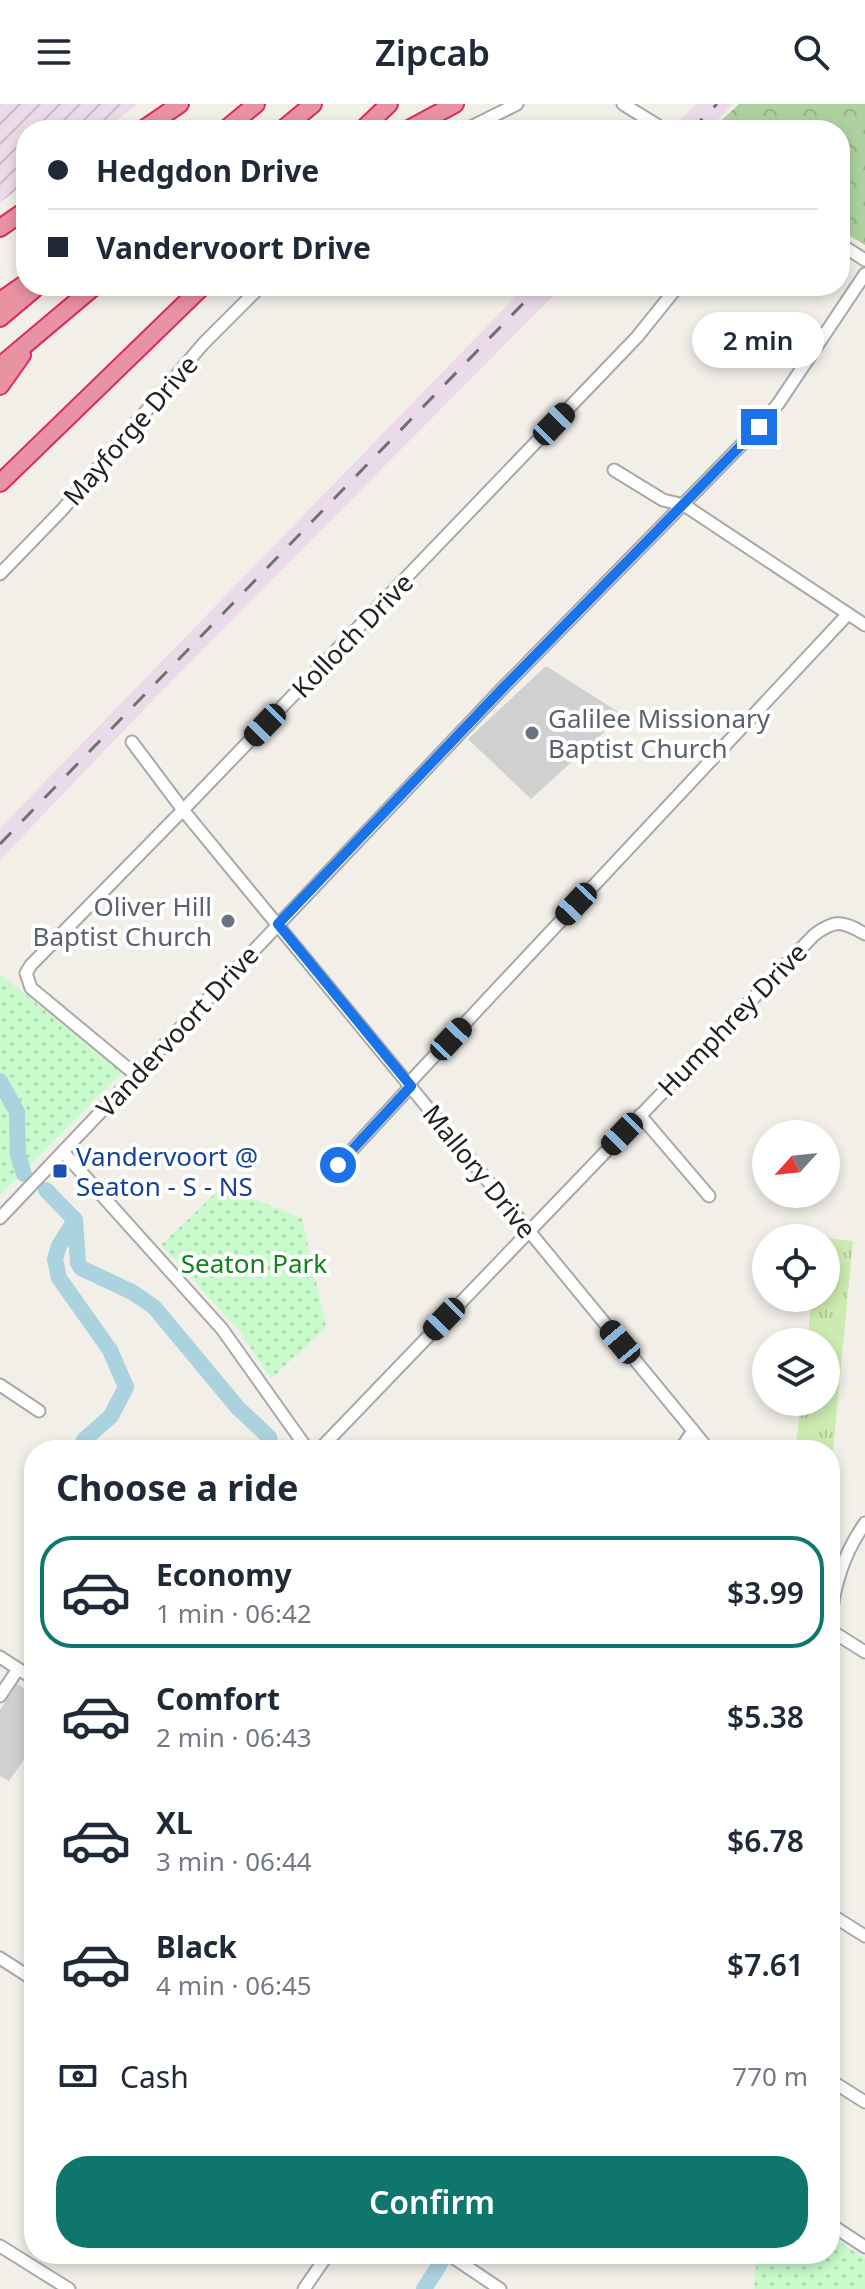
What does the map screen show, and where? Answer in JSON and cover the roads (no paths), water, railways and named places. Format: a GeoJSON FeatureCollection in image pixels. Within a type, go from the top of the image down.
{"type":"FeatureCollection","features":[{"type":"Feature","properties":{"kind":"highway"},"geometry":{"type":"LineString","coordinates":[[153,120],[170,104]]}},
{"type":"Feature","properties":{"kind":"highway"},"geometry":{"type":"LineString","coordinates":[[157,120],[180,104]]}},
{"type":"Feature","properties":{"kind":"highway"},"geometry":{"type":"LineString","coordinates":[[237,120],[256,104]]}},
{"type":"Feature","properties":{"kind":"highway"},"geometry":{"type":"LineString","coordinates":[[294,120],[313,104]]}},
{"type":"Feature","properties":{"kind":"highway"},"geometry":{"type":"LineString","coordinates":[[372,120],[389,104]]}},
{"type":"Feature","properties":{"kind":"highway"},"geometry":{"type":"LineString","coordinates":[[425,120],[455,104]]}},
{"type":"Feature","properties":{"kind":"highway"},"geometry":{"type":"LineString","coordinates":[[0,318],[26,296]]}},
{"type":"Feature","properties":{"kind":"highway"},"geometry":{"type":"LineString","coordinates":[[0,366],[83,296]]}},
{"type":"Feature","properties":{"kind":"highway"},"geometry":{"type":"LineString","coordinates":[[0,483],[193,296]]}},
{"type":"Feature","properties":{"kind":"highway"},"geometry":{"type":"LineString","coordinates":[[0,386],[34,337]]}},
{"type":"Feature","properties":{"kind":"street"},"geometry":{"type":"LineString","coordinates":[[485,120],[517,104]]}},
{"type":"Feature","properties":{"kind":"street"},"geometry":{"type":"LineString","coordinates":[[623,104],[649,120]]}},
{"type":"Feature","properties":{"kind":"street","name":"Vandervoort Drive"},"geometry":{"type":"LineString","coordinates":[[0,1218],[501,690],[684,505],[778,404],[865,274]]}},
{"type":"Feature","properties":{"kind":"street","name":"Mayforge Drive"},"geometry":{"type":"LineString","coordinates":[[0,574],[62,510],[203,344],[251,296]]}},
{"type":"Feature","properties":{"kind":"street","name":"Kolloch Drive"},"geometry":{"type":"LineString","coordinates":[[136,1075],[31,988],[26,973],[31,965],[637,337],[670,296]]}},
{"type":"Feature","properties":{"kind":"street"},"geometry":{"type":"LineString","coordinates":[[614,470],[663,500],[684,505],[865,625]]}},
{"type":"Feature","properties":{"kind":"street"},"geometry":{"type":"LineString","coordinates":[[338,1165],[848,614]]}},
{"type":"Feature","properties":{"kind":"street","name":"Mallory Drive"},"geometry":{"type":"LineString","coordinates":[[132,742],[183,810],[701,1440]]}},
{"type":"Feature","properties":{"kind":"street","name":"Humphrey Drive"},"geometry":{"type":"LineString","coordinates":[[329,1440],[814,935],[835,923],[847,924],[865,934]]}},
{"type":"Feature","properties":{"kind":"street"},"geometry":{"type":"LineString","coordinates":[[640,1115],[709,1196]]}},
{"type":"Feature","properties":{"kind":"street"},"geometry":{"type":"LineString","coordinates":[[63,1152],[222,1329],[301,1440]]}},
{"type":"Feature","properties":{"kind":"street"},"geometry":{"type":"LineString","coordinates":[[0,1385],[39,1411]]}},
{"type":"Feature","properties":{"kind":"street"},"geometry":{"type":"LineString","coordinates":[[687,1440],[693,1431]]}},
{"type":"Feature","properties":{"kind":"street"},"geometry":{"type":"LineString","coordinates":[[840,1567],[865,1523]]}},
{"type":"Feature","properties":{"kind":"street"},"geometry":{"type":"LineString","coordinates":[[840,1636],[865,1652]]}},
{"type":"Feature","properties":{"kind":"street"},"geometry":{"type":"LineString","coordinates":[[0,1657],[24,1673]]}},
{"type":"Feature","properties":{"kind":"street"},"geometry":{"type":"LineString","coordinates":[[0,1696],[18,1669]]}},
{"type":"Feature","properties":{"kind":"street"},"geometry":{"type":"LineString","coordinates":[[840,1920],[865,1936]]}},
{"type":"Feature","properties":{"kind":"street"},"geometry":{"type":"LineString","coordinates":[[0,1958],[24,1974]]}},
{"type":"Feature","properties":{"kind":"street"},"geometry":{"type":"LineString","coordinates":[[840,2086],[865,2102]]}},
{"type":"Feature","properties":{"kind":"street"},"geometry":{"type":"LineString","coordinates":[[840,2231],[865,2247]]}},
{"type":"Feature","properties":{"kind":"street"},"geometry":{"type":"LineString","coordinates":[[0,2246],[24,2261]]}},
{"type":"Feature","properties":{"kind":"street"},"geometry":{"type":"LineString","coordinates":[[29,2264],[69,2289]]}},
{"type":"Feature","properties":{"kind":"street"},"geometry":{"type":"LineString","coordinates":[[304,2289],[321,2264]]}},
{"type":"Feature","properties":{"kind":"street"},"geometry":{"type":"LineString","coordinates":[[463,2264],[500,2289]]}},
{"type":"Feature","properties":{"kind":"waterway"},"geometry":{"type":"LineString","coordinates":[[0,1081],[17,1112],[18,1155],[24,1174]]}},
{"type":"Feature","properties":{"kind":"waterway"},"geometry":{"type":"LineString","coordinates":[[46,1190],[75,1220],[55,1259],[59,1278],[110,1350],[126,1387],[111,1416],[84,1440]]}},
{"type":"Feature","properties":{"kind":"waterway"},"geometry":{"type":"LineString","coordinates":[[75,1220],[81,1268],[132,1292],[154,1307],[238,1408],[269,1440]]}},
{"type":"Feature","properties":{"kind":"waterway"},"geometry":{"type":"LineString","coordinates":[[424,2289],[440,2264]]}},
{"type":"Feature","properties":{"kind":"railway"},"geometry":{"type":"LineString","coordinates":[[701,120],[717,104]]}},
{"type":"Feature","properties":{"kind":"railway"},"geometry":{"type":"LineString","coordinates":[[0,844],[530,296]]}},
{"type":"Feature","properties":{"kind":"place","name":"Galilee Missionary Baptist Church"},"geometry":{"type":"Point","coordinates":[532,733]}},
{"type":"Feature","properties":{"kind":"place","name":"Oliver Hill Baptist Church"},"geometry":{"type":"Point","coordinates":[228,921]}},
{"type":"Feature","properties":{"kind":"place","name":"Vandervoort @ Seaton - S - NS"},"geometry":{"type":"Point","coordinates":[60,1171]}},
{"type":"Feature","properties":{"kind":"park label","name":"Seaton Park"},"geometry":{"type":"Point","coordinates":[254,1263]}}]}
